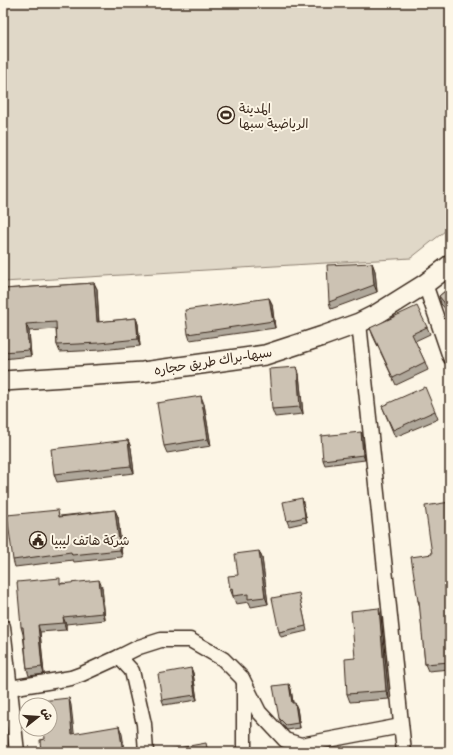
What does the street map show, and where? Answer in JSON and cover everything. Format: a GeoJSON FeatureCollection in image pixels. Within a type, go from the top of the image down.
{"type":"FeatureCollection","features":[{"type":"Feature","properties":{"kind":"main road","name":"سبها-براك طريق حجاره"},"geometry":{"type":"LineString","coordinates":[[3,381],[143,372],[258,356],[359,323],[377,314],[425,284],[450,265]]}},
{"type":"Feature","properties":{"kind":"street"},"geometry":{"type":"LineString","coordinates":[[425,284],[450,357]]}},
{"type":"Feature","properties":{"kind":"street"},"geometry":{"type":"LineString","coordinates":[[359,323],[374,454],[404,752]]}},
{"type":"Feature","properties":{"kind":"street"},"geometry":{"type":"LineString","coordinates":[[3,627],[10,688],[8,718],[17,752]]}},
{"type":"Feature","properties":{"kind":"street"},"geometry":{"type":"LineString","coordinates":[[10,688],[71,678],[138,647],[161,640],[190,640],[223,659],[242,678],[259,712],[264,718],[285,740],[303,749],[401,726]]}},
{"type":"Feature","properties":{"kind":"street"},"geometry":{"type":"LineString","coordinates":[[119,657],[132,671],[144,724],[146,752]]}},
{"type":"Feature","properties":{"kind":"street"},"geometry":{"type":"LineString","coordinates":[[244,681],[244,752]]}},
{"type":"Feature","properties":{"kind":"shaded area","name":"المدينة الرياضية سبها"},"geometry":{"type":"Polygon","coordinates":[[[3,3],[450,3],[450,227],[411,258],[3,282],[3,3]]]}},
{"type":"Feature","properties":{"kind":"building"},"geometry":{"type":"Polygon","coordinates":[[[372,263],[374,285],[329,302],[327,265],[372,263]]]}},
{"type":"Feature","properties":{"kind":"building"},"geometry":{"type":"Polygon","coordinates":[[[94,283],[97,322],[136,318],[138,339],[57,345],[56,322],[26,324],[29,350],[3,352],[3,333],[6,333],[3,289],[94,283]]]}},
{"type":"Feature","properties":{"kind":"building"},"geometry":{"type":"Polygon","coordinates":[[[450,287],[450,310],[439,296],[450,287]]]}},
{"type":"Feature","properties":{"kind":"building"},"geometry":{"type":"Polygon","coordinates":[[[269,298],[273,321],[188,334],[185,310],[269,298]]]}},
{"type":"Feature","properties":{"kind":"building"},"geometry":{"type":"Polygon","coordinates":[[[417,306],[427,327],[412,334],[425,362],[393,378],[370,328],[417,306]]]}},
{"type":"Feature","properties":{"kind":"building"},"geometry":{"type":"Polygon","coordinates":[[[297,367],[300,407],[272,409],[269,369],[297,367]]]}},
{"type":"Feature","properties":{"kind":"building"},"geometry":{"type":"Polygon","coordinates":[[[425,387],[435,411],[393,430],[382,406],[425,387]]]}},
{"type":"Feature","properties":{"kind":"building"},"geometry":{"type":"Polygon","coordinates":[[[201,396],[208,439],[164,446],[157,403],[201,396]]]}},
{"type":"Feature","properties":{"kind":"building"},"geometry":{"type":"Polygon","coordinates":[[[361,432],[363,455],[323,460],[321,436],[361,432]]]}},
{"type":"Feature","properties":{"kind":"building"},"geometry":{"type":"Polygon","coordinates":[[[128,440],[131,466],[54,474],[51,449],[128,440]]]}},
{"type":"Feature","properties":{"kind":"building"},"geometry":{"type":"Polygon","coordinates":[[[302,498],[305,517],[287,521],[283,502],[302,498]]]}},
{"type":"Feature","properties":{"kind":"building"},"geometry":{"type":"Polygon","coordinates":[[[450,502],[450,662],[425,664],[419,601],[411,557],[432,554],[425,506],[450,502]]]}},
{"type":"Feature","properties":{"kind":"building"},"geometry":{"type":"Polygon","coordinates":[[[58,510],[59,517],[115,510],[120,550],[72,555],[71,552],[13,560],[7,515],[58,510]]]}},
{"type":"Feature","properties":{"kind":"building"},"geometry":{"type":"Polygon","coordinates":[[[259,551],[265,597],[248,599],[248,594],[233,596],[232,588],[230,589],[228,576],[238,575],[235,554],[259,551]]]}},
{"type":"Feature","properties":{"kind":"building"},"geometry":{"type":"Polygon","coordinates":[[[60,578],[60,584],[99,580],[103,613],[63,617],[64,623],[38,625],[42,667],[27,669],[17,582],[60,578]]]}},
{"type":"Feature","properties":{"kind":"building"},"geometry":{"type":"Polygon","coordinates":[[[299,593],[306,626],[279,632],[272,598],[299,593]]]}},
{"type":"Feature","properties":{"kind":"building"},"geometry":{"type":"Polygon","coordinates":[[[379,608],[386,691],[347,694],[345,659],[355,658],[351,611],[379,608]]]}},
{"type":"Feature","properties":{"kind":"building"},"geometry":{"type":"Polygon","coordinates":[[[191,668],[195,695],[162,700],[158,674],[191,668]]]}},
{"type":"Feature","properties":{"kind":"building"},"geometry":{"type":"Polygon","coordinates":[[[289,684],[292,703],[295,703],[298,723],[286,725],[279,718],[273,686],[289,684]]]}},
{"type":"Feature","properties":{"kind":"building"},"geometry":{"type":"Polygon","coordinates":[[[69,698],[72,734],[119,726],[123,752],[41,752],[40,740],[45,739],[45,737],[58,737],[58,699],[69,698]]]}},
{"type":"Feature","properties":{"kind":"building"},"geometry":{"type":"Polygon","coordinates":[[[206,743],[208,752],[168,752],[167,750],[206,743]]]}},
{"type":"Feature","properties":{"kind":"place","name":"المدينة الرياضية سبها"},"geometry":{"type":"Point","coordinates":[226,115]}},
{"type":"Feature","properties":{"kind":"place","name":"شركة هاتف ليبيا"},"geometry":{"type":"Point","coordinates":[38,540]}}]}
